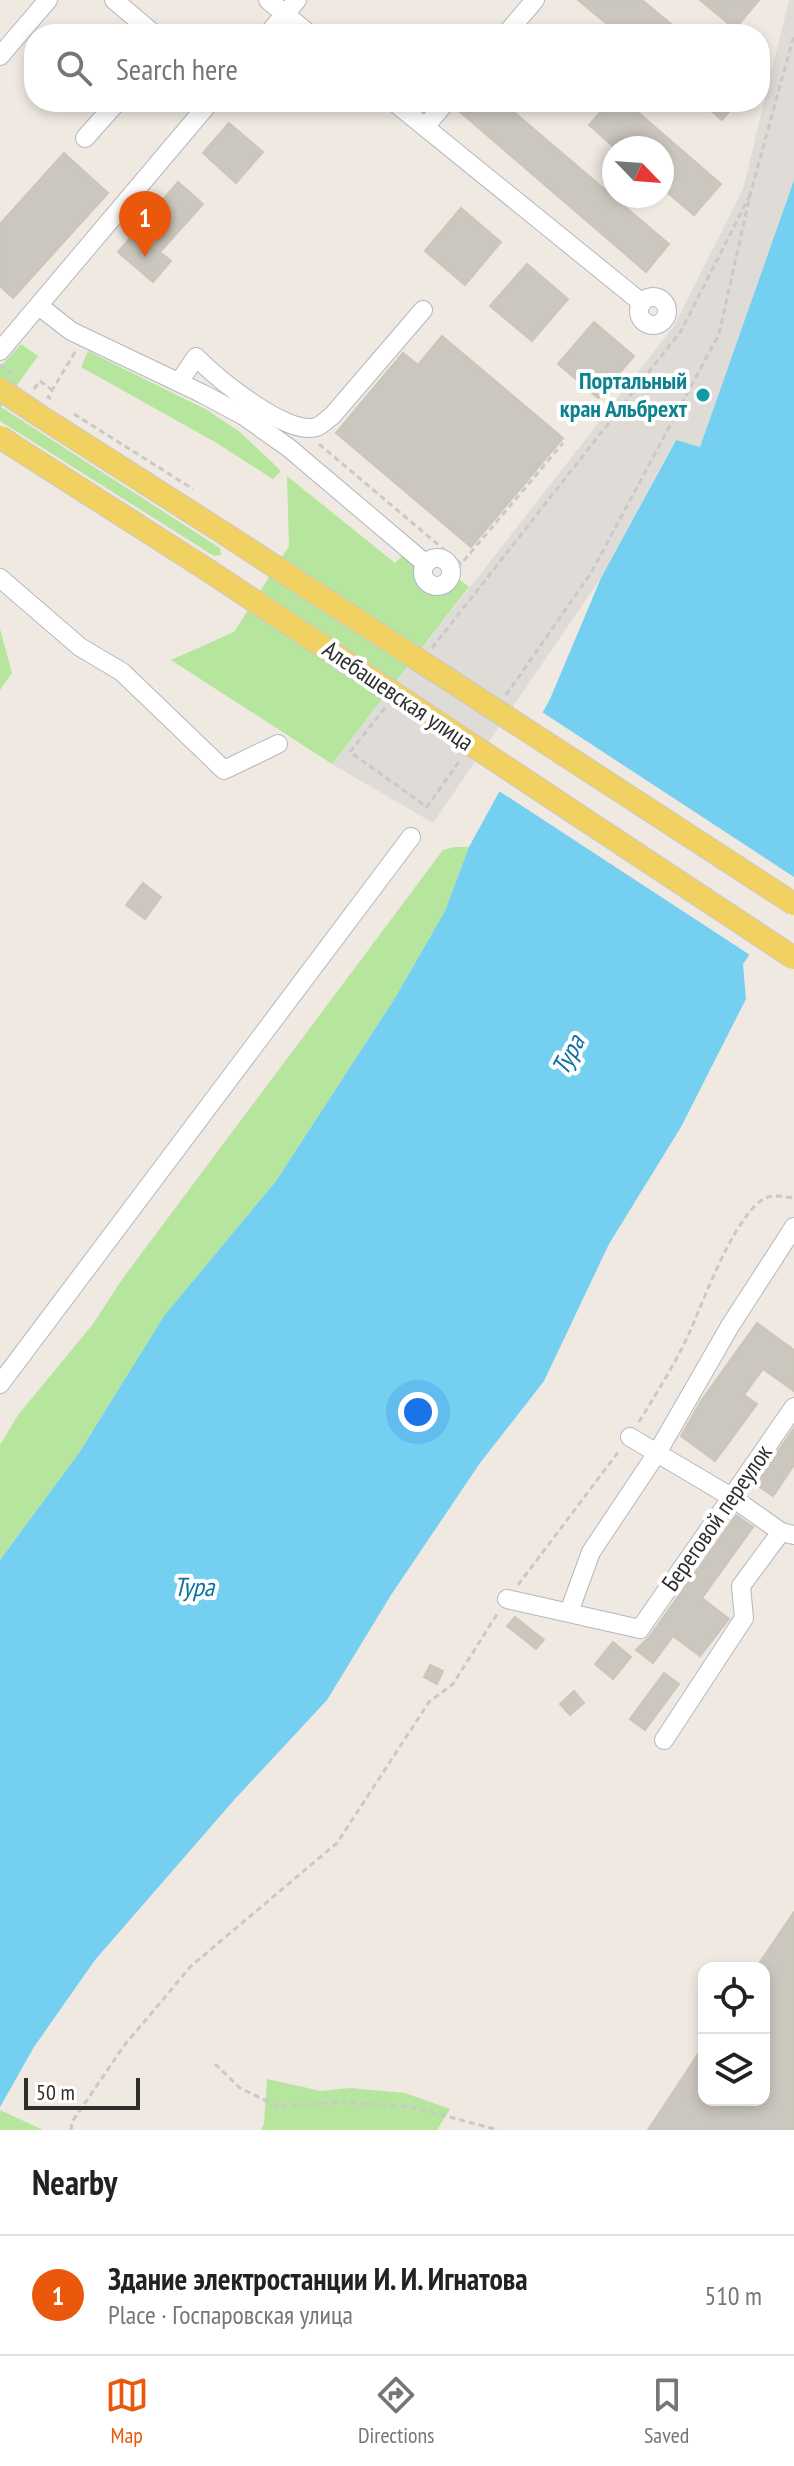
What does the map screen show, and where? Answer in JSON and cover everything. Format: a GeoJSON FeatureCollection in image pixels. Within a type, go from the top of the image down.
{"type":"FeatureCollection","features":[{"type":"Feature","properties":{"kind":"main road","name":"Алебашевская улица"},"geometry":{"type":"LineString","coordinates":[[4,380],[40,416],[794,904]]}},
{"type":"Feature","properties":{"kind":"main road","name":"Алебашевская улица"},"geometry":{"type":"LineString","coordinates":[[7,442],[203,567],[794,958]]}},
{"type":"Feature","properties":{"kind":"street"},"geometry":{"type":"LineString","coordinates":[[27,24],[48,0]]}},
{"type":"Feature","properties":{"kind":"street"},"geometry":{"type":"LineString","coordinates":[[114,0],[142,24]]}},
{"type":"Feature","properties":{"kind":"street"},"geometry":{"type":"LineString","coordinates":[[268,0],[291,7],[302,24]]}},
{"type":"Feature","properties":{"kind":"street"},"geometry":{"type":"LineString","coordinates":[[515,24],[535,0]]}},
{"type":"Feature","properties":{"kind":"street"},"geometry":{"type":"LineString","coordinates":[[277,24],[291,7]]}},
{"type":"Feature","properties":{"kind":"street"},"geometry":{"type":"LineString","coordinates":[[0,56],[24,28]]}},
{"type":"Feature","properties":{"kind":"street"},"geometry":{"type":"LineString","coordinates":[[85,138],[108,112]]}},
{"type":"Feature","properties":{"kind":"street"},"geometry":{"type":"LineString","coordinates":[[8,356],[39,306],[202,112]]}},
{"type":"Feature","properties":{"kind":"street"},"geometry":{"type":"LineString","coordinates":[[406,112],[642,303]]}},
{"type":"Feature","properties":{"kind":"street"},"geometry":{"type":"LineString","coordinates":[[425,127],[438,112]]}},
{"type":"Feature","properties":{"kind":"street"},"geometry":{"type":"LineString","coordinates":[[39,306],[71,331],[244,416],[278,440],[426,564]]}},
{"type":"Feature","properties":{"kind":"street"},"geometry":{"type":"LineString","coordinates":[[179,382],[196,357],[222,382],[283,422],[297,427],[316,427],[332,416],[423,310]]}},
{"type":"Feature","properties":{"kind":"street"},"geometry":{"type":"LineString","coordinates":[[0,578],[80,647],[122,672],[224,770],[278,744]]}},
{"type":"Feature","properties":{"kind":"street"},"geometry":{"type":"LineString","coordinates":[[0,1384],[411,837]]}},
{"type":"Feature","properties":{"kind":"street"},"geometry":{"type":"LineString","coordinates":[[507,1599],[569,1612],[591,1552],[657,1453],[730,1326],[794,1227]]}},
{"type":"Feature","properties":{"kind":"street","name":"Береговой переулок"},"geometry":{"type":"LineString","coordinates":[[569,1612],[640,1629],[794,1407]]}},
{"type":"Feature","properties":{"kind":"street"},"geometry":{"type":"LineString","coordinates":[[630,1437],[788,1534],[741,1586],[744,1618],[664,1740]]}},
{"type":"Feature","properties":{"kind":"path"},"geometry":{"type":"LineString","coordinates":[[500,703],[591,573],[719,334],[750,195],[794,35]]}},
{"type":"Feature","properties":{"kind":"path"},"geometry":{"type":"LineString","coordinates":[[428,653],[681,331],[750,195]]}},
{"type":"Feature","properties":{"kind":"path"},"geometry":{"type":"LineString","coordinates":[[61,406],[48,397],[77,349]]}},
{"type":"Feature","properties":{"kind":"path"},"geometry":{"type":"LineString","coordinates":[[4,380],[8,356]]}},
{"type":"Feature","properties":{"kind":"path"},"geometry":{"type":"LineString","coordinates":[[403,404],[424,392],[436,362]]}},
{"type":"Feature","properties":{"kind":"path"},"geometry":{"type":"LineString","coordinates":[[433,370],[398,376],[386,390],[403,404],[425,437],[453,448],[486,482],[512,472]]}},
{"type":"Feature","properties":{"kind":"path"},"geometry":{"type":"LineString","coordinates":[[40,381],[52,390]]}},
{"type":"Feature","properties":{"kind":"path"},"geometry":{"type":"LineString","coordinates":[[424,392],[435,395],[455,419],[508,454],[512,472],[519,482]]}},
{"type":"Feature","properties":{"kind":"path"},"geometry":{"type":"LineString","coordinates":[[455,419],[463,412]]}},
{"type":"Feature","properties":{"kind":"path"},"geometry":{"type":"LineString","coordinates":[[74,414],[200,494]]}},
{"type":"Feature","properties":{"kind":"path"},"geometry":{"type":"LineString","coordinates":[[308,436],[461,564],[563,443]]}},
{"type":"Feature","properties":{"kind":"path"},"geometry":{"type":"LineString","coordinates":[[515,487],[526,473]]}},
{"type":"Feature","properties":{"kind":"path"},"geometry":{"type":"LineString","coordinates":[[389,703],[350,752],[427,807],[463,755]]}},
{"type":"Feature","properties":{"kind":"path"},"geometry":{"type":"LineString","coordinates":[[71,2130],[72,2122],[123,2047],[191,1966],[337,1843],[429,1702],[453,1684],[507,1599],[630,1437],[690,1331],[704,1295],[740,1226],[759,1202],[773,1195],[793,1198]]}},
{"type":"Feature","properties":{"kind":"path"},"geometry":{"type":"LineString","coordinates":[[215,2064],[240,2088],[277,2106],[342,2102],[413,2107],[498,2130]]}},
{"type":"Feature","properties":{"kind":"green space"},"geometry":{"type":"Polygon","coordinates":[[[21,344],[38,356],[1,407],[220,548],[221,555],[214,556],[0,421],[0,367],[21,344]]]}},
{"type":"Feature","properties":{"kind":"green space"},"geometry":{"type":"Polygon","coordinates":[[[88,351],[207,410],[240,432],[281,471],[273,479],[215,442],[81,367],[88,351]]]}},
{"type":"Feature","properties":{"kind":"green space"},"geometry":{"type":"Polygon","coordinates":[[[287,476],[395,563],[403,555],[417,567],[422,584],[435,595],[450,591],[459,579],[469,587],[332,764],[171,660],[234,632],[289,546],[287,476]]]}},
{"type":"Feature","properties":{"kind":"green space"},"geometry":{"type":"Polygon","coordinates":[[[0,629],[12,673],[0,690],[0,629]]]}},
{"type":"Feature","properties":{"kind":"green space"},"geometry":{"type":"Polygon","coordinates":[[[469,847],[445,911],[395,998],[276,1181],[164,1316],[79,1453],[0,1560],[0,1445],[18,1415],[93,1324],[123,1278],[443,850],[469,847]]]}},
{"type":"Feature","properties":{"kind":"green space"},"geometry":{"type":"Polygon","coordinates":[[[267,2079],[321,2091],[350,2088],[405,2093],[450,2109],[437,2130],[261,2130],[267,2079]]]}},
{"type":"Feature","properties":{"kind":"green space"},"geometry":{"type":"Polygon","coordinates":[[[0,2110],[43,2130],[0,2130],[0,2110]]]}},
{"type":"Feature","properties":{"kind":"shaded area"},"geometry":{"type":"Polygon","coordinates":[[[789,0],[794,0],[794,180],[700,447],[675,440],[601,578],[433,823],[332,764],[674,326],[743,189],[762,112],[770,112],[770,78],[789,0]]]}},
{"type":"Feature","properties":{"kind":"water","name":"Тура"},"geometry":{"type":"Polygon","coordinates":[[[794,180],[794,890],[743,964],[746,999],[681,1127],[609,1244],[544,1381],[480,1463],[391,1595],[327,1700],[234,1800],[95,1960],[34,2047],[0,2107],[0,1560],[79,1453],[164,1316],[276,1181],[395,998],[445,911],[469,847],[550,699],[601,578],[676,440],[700,447],[794,180]]]}},
{"type":"Feature","properties":{"kind":"pier"},"geometry":{"type":"Polygon","coordinates":[[[539,710],[794,877],[794,897],[753,957],[496,789],[539,710]]]}},
{"type":"Feature","properties":{"kind":"building"},"geometry":{"type":"Polygon","coordinates":[[[578,0],[642,0],[671,24],[607,24],[578,0]]]}},
{"type":"Feature","properties":{"kind":"building"},"geometry":{"type":"Polygon","coordinates":[[[700,0],[759,0],[739,24],[729,24],[700,0]]]}},
{"type":"Feature","properties":{"kind":"building"},"geometry":{"type":"Polygon","coordinates":[[[460,112],[514,112],[602,187],[602,208],[627,208],[669,244],[646,272],[460,112]]]}},
{"type":"Feature","properties":{"kind":"building"},"geometry":{"type":"Polygon","coordinates":[[[600,112],[638,112],[665,136],[602,136],[589,125],[600,112]]]}},
{"type":"Feature","properties":{"kind":"building"},"geometry":{"type":"Polygon","coordinates":[[[713,112],[729,112],[722,120],[713,112]]]}},
{"type":"Feature","properties":{"kind":"building"},"geometry":{"type":"Polygon","coordinates":[[[229,123],[263,152],[236,183],[203,153],[229,123]]]}},
{"type":"Feature","properties":{"kind":"building"},"geometry":{"type":"Polygon","coordinates":[[[674,143],[721,184],[694,215],[674,198],[674,143]]]}},
{"type":"Feature","properties":{"kind":"building"},"geometry":{"type":"Polygon","coordinates":[[[64,153],[108,193],[13,298],[0,286],[0,224],[64,153]]]}},
{"type":"Feature","properties":{"kind":"building"},"geometry":{"type":"Polygon","coordinates":[[[178,182],[203,204],[160,252],[171,261],[153,282],[118,252],[178,182]]]}},
{"type":"Feature","properties":{"kind":"building"},"geometry":{"type":"Polygon","coordinates":[[[461,208],[501,242],[465,285],[425,251],[461,208]]]}},
{"type":"Feature","properties":{"kind":"building"},"geometry":{"type":"Polygon","coordinates":[[[527,264],[568,299],[532,341],[490,306],[527,264]]]}},
{"type":"Feature","properties":{"kind":"building"},"geometry":{"type":"Polygon","coordinates":[[[594,322],[634,356],[598,398],[558,364],[594,322]]]}},
{"type":"Feature","properties":{"kind":"building"},"geometry":{"type":"Polygon","coordinates":[[[442,336],[563,438],[471,547],[336,433],[403,353],[418,365],[442,336]]]}},
{"type":"Feature","properties":{"kind":"building"},"geometry":{"type":"Polygon","coordinates":[[[143,883],[161,897],[145,919],[126,905],[143,883]]]}},
{"type":"Feature","properties":{"kind":"building"},"geometry":{"type":"Polygon","coordinates":[[[757,1323],[794,1350],[794,1391],[763,1369],[744,1395],[757,1404],[715,1461],[681,1436],[701,1401],[757,1323]]]}},
{"type":"Feature","properties":{"kind":"building"},"geometry":{"type":"Polygon","coordinates":[[[794,1428],[794,1465],[773,1496],[755,1484],[794,1428]]]}},
{"type":"Feature","properties":{"kind":"building"},"geometry":{"type":"Polygon","coordinates":[[[736,1515],[753,1527],[702,1598],[729,1619],[700,1656],[673,1636],[653,1663],[636,1650],[650,1636],[736,1515]]]}},
{"type":"Feature","properties":{"kind":"building"},"geometry":{"type":"Polygon","coordinates":[[[515,1617],[544,1640],[536,1649],[507,1626],[515,1617]]]}},
{"type":"Feature","properties":{"kind":"building"},"geometry":{"type":"Polygon","coordinates":[[[613,1642],[631,1657],[613,1679],[595,1664],[613,1642]]]}},
{"type":"Feature","properties":{"kind":"building"},"geometry":{"type":"Polygon","coordinates":[[[430,1665],[443,1671],[437,1684],[424,1677],[430,1665]]]}},
{"type":"Feature","properties":{"kind":"building"},"geometry":{"type":"Polygon","coordinates":[[[664,1673],[679,1684],[645,1730],[630,1719],[664,1673]]]}},
{"type":"Feature","properties":{"kind":"building"},"geometry":{"type":"Polygon","coordinates":[[[574,1691],[584,1703],[570,1715],[560,1704],[574,1691]]]}},
{"type":"Feature","properties":{"kind":"building"},"geometry":{"type":"Polygon","coordinates":[[[794,1912],[794,2130],[648,2130],[698,2054],[698,2106],[770,2106],[770,1962],[760,1962],[794,1912]]]}},
{"type":"Feature","properties":{"kind":"place","name":"Здание электростанции И. И. Игнатова"},"geometry":{"type":"Point","coordinates":[145,257]}},
{"type":"Feature","properties":{"kind":"place","name":"Портальный кран Альбрехт"},"geometry":{"type":"Point","coordinates":[703,395]}}]}
